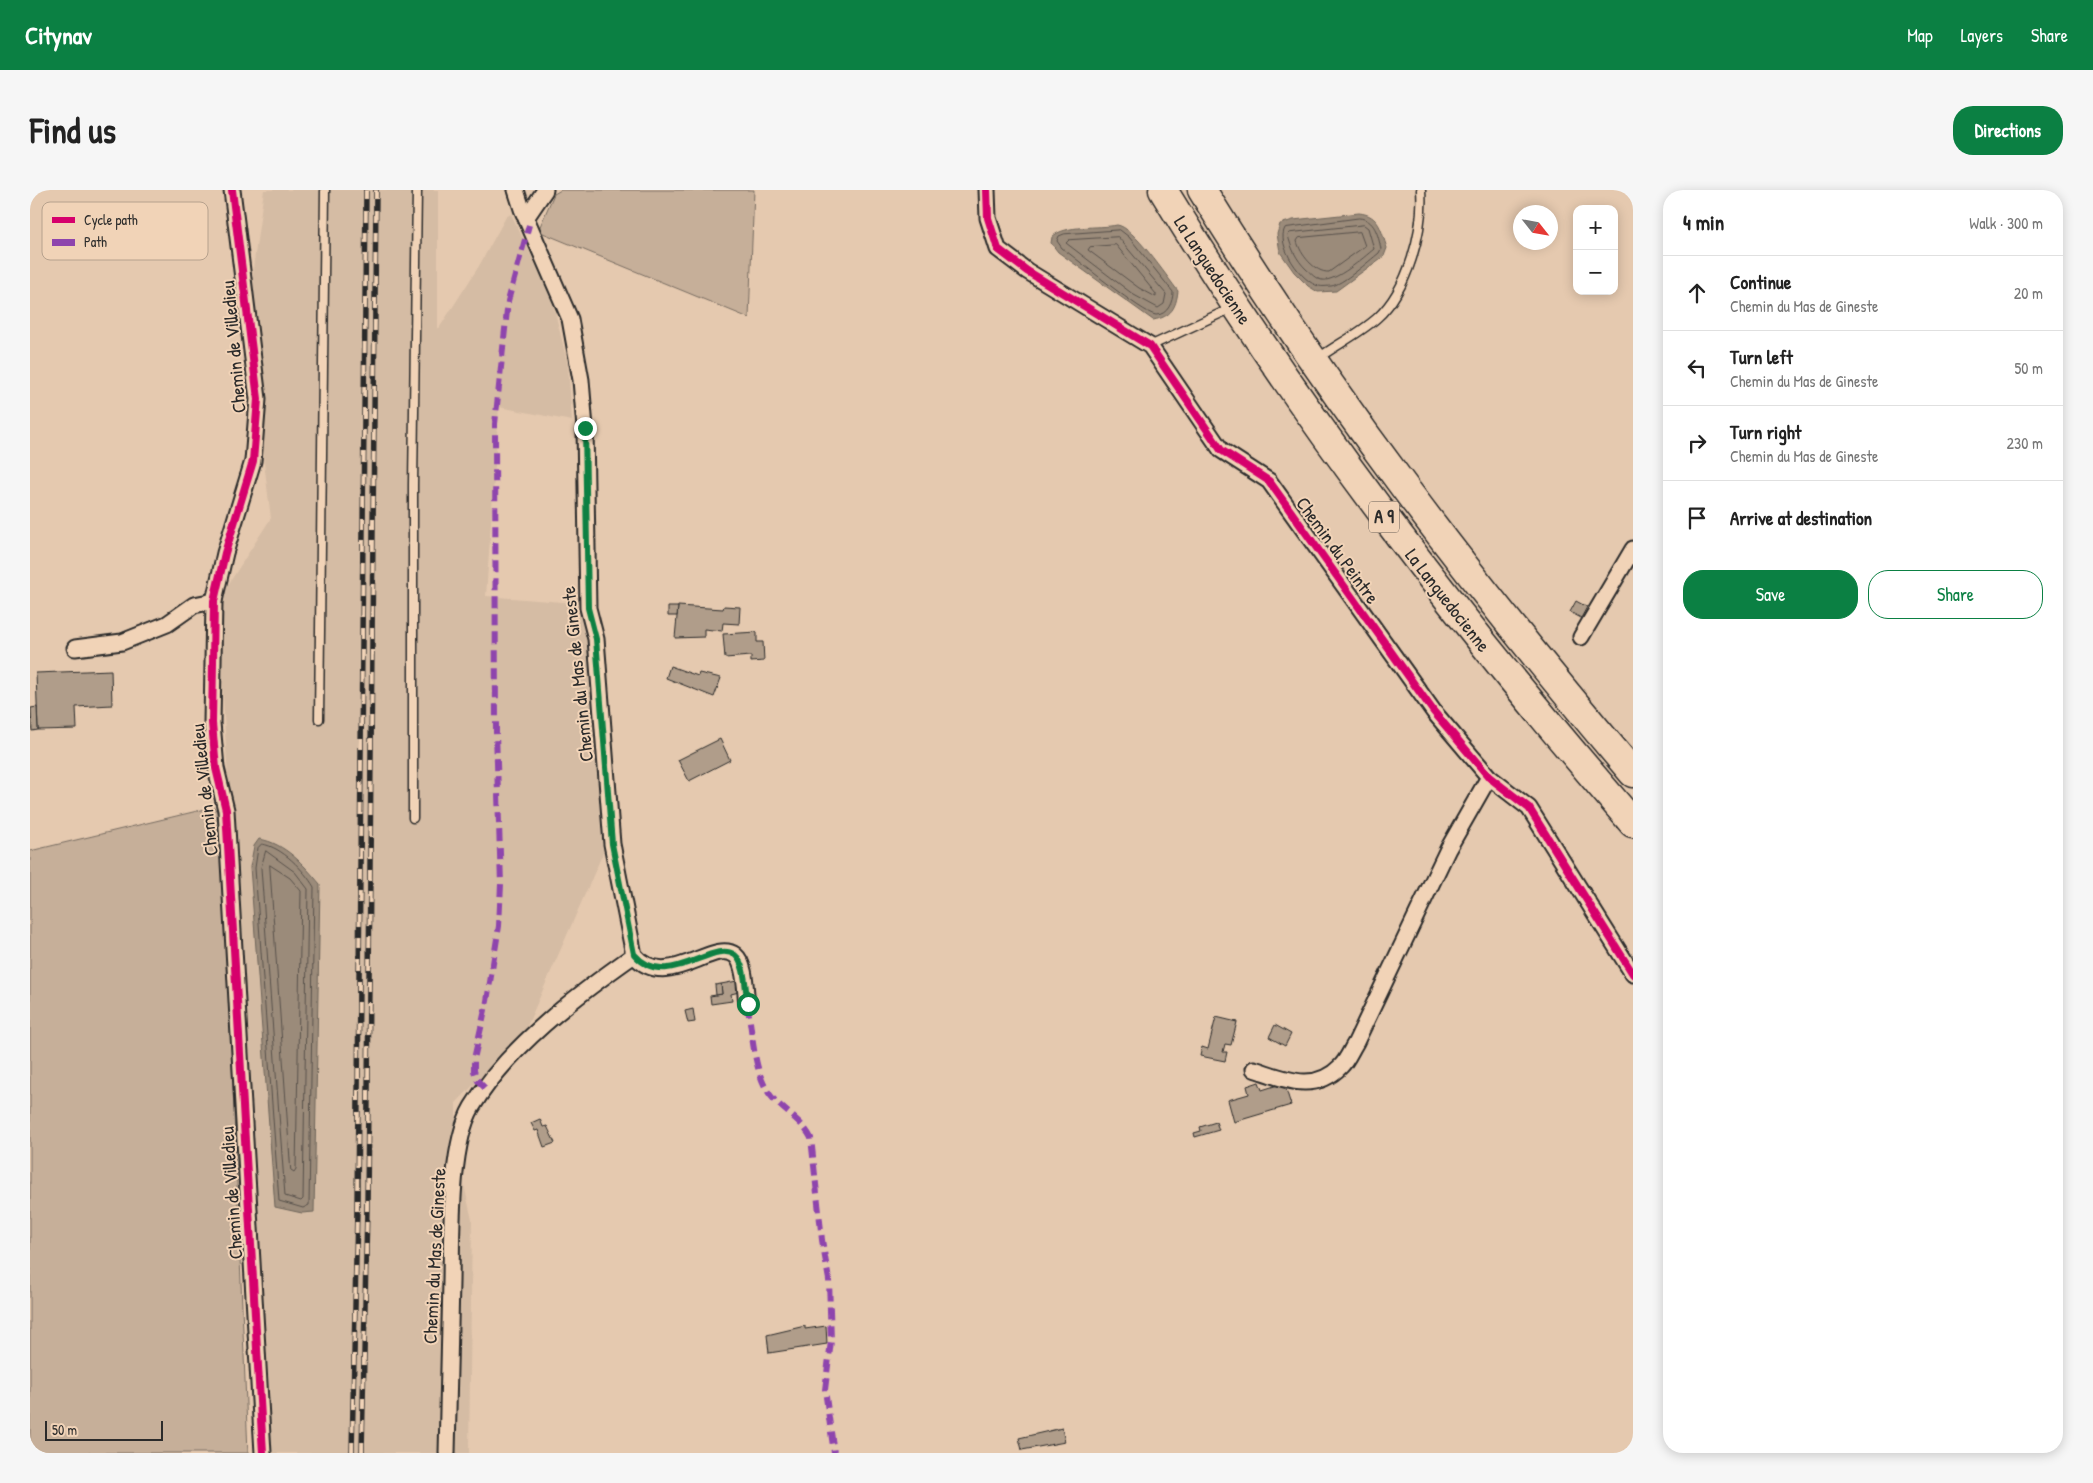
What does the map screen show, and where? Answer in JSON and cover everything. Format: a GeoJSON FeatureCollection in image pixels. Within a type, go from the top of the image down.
{"type":"FeatureCollection","features":[{"type":"Feature","properties":{"kind":"highway","name":"La Languedocienne"},"geometry":{"type":"LineString","coordinates":[[1163,190],[1236,306],[1314,421],[1507,675],[1633,823]]}},
{"type":"Feature","properties":{"kind":"highway","name":"La Languedocienne"},"geometry":{"type":"LineString","coordinates":[[1202,190],[1313,362],[1393,474],[1546,670],[1633,772]]}},
{"type":"Feature","properties":{"kind":"street","name":"Chemin de Villedieu"},"geometry":{"type":"LineString","coordinates":[[232,190],[258,399],[252,461],[225,552],[214,601],[212,723],[216,768],[226,810],[263,1453]]}},
{"type":"Feature","properties":{"kind":"street","name":"Chemin du Mas de Gineste"},"geometry":{"type":"LineString","coordinates":[[447,1453],[453,1194],[462,1139],[471,1108],[500,1067],[583,990],[634,954],[612,844],[596,639],[588,608],[585,428],[581,380],[570,319],[526,218],[516,190]]}},
{"type":"Feature","properties":{"kind":"street"},"geometry":{"type":"LineString","coordinates":[[526,218],[545,190]]}},
{"type":"Feature","properties":{"kind":"street","name":"Chemin du Peintre"},"geometry":{"type":"LineString","coordinates":[[987,190],[988,218],[998,249],[1028,271],[1150,346],[1221,450],[1269,481],[1434,712],[1489,777],[1529,808],[1633,974]]}},
{"type":"Feature","properties":{"kind":"street"},"geometry":{"type":"LineString","coordinates":[[1581,637],[1633,549]]}},
{"type":"Feature","properties":{"kind":"street"},"geometry":{"type":"LineString","coordinates":[[75,648],[122,642],[168,624],[194,606],[214,601]]}},
{"type":"Feature","properties":{"kind":"street"},"geometry":{"type":"LineString","coordinates":[[1254,1069],[1294,1082],[1314,1083],[1341,1066],[1356,1042],[1448,849],[1489,777]]}},
{"type":"Feature","properties":{"kind":"street"},"geometry":{"type":"LineString","coordinates":[[634,954],[641,963],[656,969],[676,967],[724,952],[735,955],[741,964],[748,1004]]}},
{"type":"Feature","properties":{"kind":"lane"},"geometry":{"type":"LineString","coordinates":[[319,719],[325,190]]}},
{"type":"Feature","properties":{"kind":"lane"},"geometry":{"type":"LineString","coordinates":[[413,818],[413,486],[417,190]]}},
{"type":"Feature","properties":{"kind":"lane"},"geometry":{"type":"LineString","coordinates":[[1313,362],[1378,317],[1393,298],[1417,241],[1422,209],[1421,190]]}},
{"type":"Feature","properties":{"kind":"lane"},"geometry":{"type":"LineString","coordinates":[[1150,346],[1236,306]]}},
{"type":"Feature","properties":{"kind":"shaded area"},"geometry":{"type":"Polygon","coordinates":[[[264,190],[438,190],[438,330],[479,266],[506,217],[511,214],[551,296],[568,365],[572,421],[499,407],[486,596],[587,604],[610,837],[524,1033],[456,1103],[456,1150],[472,1220],[469,1453],[270,1453],[217,602],[271,518],[246,319],[264,190]]]}},
{"type":"Feature","properties":{"kind":"shaded area"},"geometry":{"type":"Polygon","coordinates":[[[561,190],[754,190],[749,318],[538,231],[554,194],[561,190]]]}},
{"type":"Feature","properties":{"kind":"shaded area"},"geometry":{"type":"Polygon","coordinates":[[[214,807],[222,820],[248,1453],[30,1453],[30,851],[214,807]]]}},
{"type":"Feature","properties":{"kind":"water"},"geometry":{"type":"Polygon","coordinates":[[[1359,213],[1366,214],[1376,220],[1379,225],[1387,248],[1384,256],[1336,291],[1318,292],[1308,286],[1294,272],[1280,252],[1277,234],[1280,224],[1293,220],[1359,213]]]}},
{"type":"Feature","properties":{"kind":"water"},"geometry":{"type":"Polygon","coordinates":[[[1117,225],[1132,234],[1178,291],[1174,307],[1164,317],[1153,320],[1058,252],[1051,243],[1052,237],[1065,230],[1117,225]]]}},
{"type":"Feature","properties":{"kind":"water"},"geometry":{"type":"Polygon","coordinates":[[[259,839],[268,841],[286,850],[301,862],[320,884],[314,1212],[302,1213],[275,1207],[250,867],[254,846],[259,839]]]}},
{"type":"Feature","properties":{"kind":"building"},"geometry":{"type":"Polygon","coordinates":[[[1576,601],[1587,607],[1581,618],[1570,612],[1576,601]]]}},
{"type":"Feature","properties":{"kind":"building"},"geometry":{"type":"Polygon","coordinates":[[[678,606],[723,609],[724,606],[740,607],[739,624],[723,623],[722,631],[704,629],[704,637],[675,638],[678,606]]]}},
{"type":"Feature","properties":{"kind":"building"},"geometry":{"type":"Polygon","coordinates":[[[668,607],[678,607],[677,616],[668,616],[668,607]]]}},
{"type":"Feature","properties":{"kind":"building"},"geometry":{"type":"Polygon","coordinates":[[[757,632],[757,642],[763,642],[764,661],[751,662],[751,656],[725,658],[723,634],[757,632]]]}},
{"type":"Feature","properties":{"kind":"building"},"geometry":{"type":"Polygon","coordinates":[[[670,666],[698,676],[699,673],[721,678],[714,697],[666,678],[670,666]]]}},
{"type":"Feature","properties":{"kind":"building"},"geometry":{"type":"Polygon","coordinates":[[[111,670],[112,705],[76,707],[77,729],[38,730],[36,673],[111,670]]]}},
{"type":"Feature","properties":{"kind":"building"},"geometry":{"type":"Polygon","coordinates":[[[37,707],[38,730],[32,731],[31,708],[37,707]]]}},
{"type":"Feature","properties":{"kind":"building"},"geometry":{"type":"Polygon","coordinates":[[[720,739],[730,760],[689,781],[678,760],[720,739]]]}},
{"type":"Feature","properties":{"kind":"building"},"geometry":{"type":"Polygon","coordinates":[[[737,981],[739,992],[731,994],[732,1001],[711,1004],[710,996],[722,994],[721,984],[737,981]]]}},
{"type":"Feature","properties":{"kind":"building"},"geometry":{"type":"Polygon","coordinates":[[[721,984],[722,994],[716,995],[715,985],[721,984]]]}},
{"type":"Feature","properties":{"kind":"building"},"geometry":{"type":"Polygon","coordinates":[[[693,1009],[695,1022],[688,1023],[685,1011],[693,1009]]]}},
{"type":"Feature","properties":{"kind":"building"},"geometry":{"type":"Polygon","coordinates":[[[1216,1017],[1237,1022],[1231,1045],[1225,1044],[1223,1052],[1227,1052],[1225,1061],[1200,1056],[1202,1047],[1208,1049],[1216,1017]]]}},
{"type":"Feature","properties":{"kind":"building"},"geometry":{"type":"Polygon","coordinates":[[[1275,1025],[1291,1034],[1285,1046],[1269,1037],[1275,1025]]]}},
{"type":"Feature","properties":{"kind":"building"},"geometry":{"type":"Polygon","coordinates":[[[1259,1082],[1262,1090],[1284,1083],[1291,1105],[1234,1122],[1228,1100],[1249,1094],[1247,1086],[1259,1082]]]}},
{"type":"Feature","properties":{"kind":"building"},"geometry":{"type":"Polygon","coordinates":[[[540,1119],[543,1127],[547,1126],[555,1143],[544,1147],[538,1130],[535,1131],[531,1123],[540,1119]]]}},
{"type":"Feature","properties":{"kind":"building"},"geometry":{"type":"Polygon","coordinates":[[[1216,1122],[1219,1130],[1195,1137],[1194,1133],[1201,1131],[1200,1127],[1216,1122]]]}},
{"type":"Feature","properties":{"kind":"building"},"geometry":{"type":"Polygon","coordinates":[[[805,1326],[805,1329],[826,1326],[827,1344],[769,1353],[767,1335],[805,1326]]]}},
{"type":"Feature","properties":{"kind":"building"},"geometry":{"type":"Polygon","coordinates":[[[1062,1428],[1065,1442],[1022,1450],[1019,1438],[1062,1428]]]}},
{"type":"Feature","properties":{"kind":"railway"},"geometry":{"type":"LineString","coordinates":[[352,1453],[357,1209],[366,190]]}},
{"type":"Feature","properties":{"kind":"railway"},"geometry":{"type":"LineString","coordinates":[[362,1453],[367,1208],[376,190]]}},
{"type":"Feature","properties":{"kind":"marked path"},"geometry":{"type":"LineString","coordinates":[[485,1088],[478,1081],[474,1071],[474,1059],[487,1001],[499,926],[501,884],[496,733],[495,424],[508,301],[529,225]]}},
{"type":"Feature","properties":{"kind":"marked path"},"geometry":{"type":"LineString","coordinates":[[747,1004],[754,1052],[765,1087],[776,1102],[803,1126],[811,1138],[822,1240],[829,1280],[831,1341],[825,1390],[834,1453]]}},
{"type":"Feature","properties":{"kind":"cycle path"},"geometry":{"type":"LineString","coordinates":[[232,190],[258,399],[253,461],[225,553],[214,601],[212,723],[216,768],[226,810],[263,1453]]}},
{"type":"Feature","properties":{"kind":"cycle path"},"geometry":{"type":"LineString","coordinates":[[987,190],[988,218],[998,249],[1027,271],[1150,346],[1221,450],[1269,481],[1434,712],[1489,777],[1529,808],[1633,974]]}},
{"type":"Feature","properties":{"kind":"route"},"geometry":{"type":"LineString","coordinates":[[585,428],[588,608],[596,639],[612,844],[634,954],[641,963],[656,969],[676,967],[724,952],[735,955],[741,964],[748,1004]]}}]}
